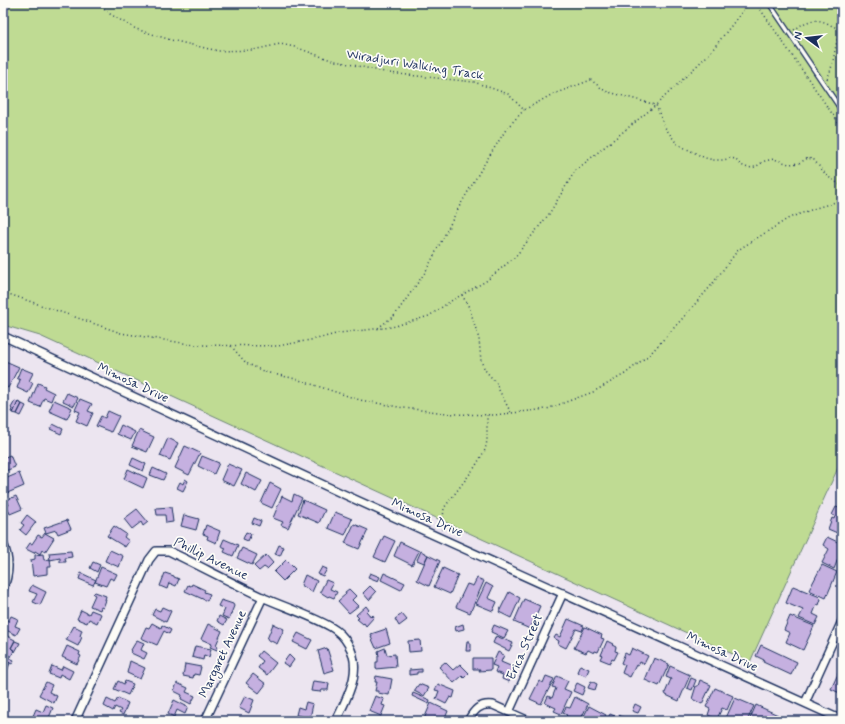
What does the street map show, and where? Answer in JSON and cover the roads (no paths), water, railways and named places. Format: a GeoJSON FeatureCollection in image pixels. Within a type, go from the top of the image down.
{"type":"FeatureCollection","features":[{"type":"Feature","properties":{"kind":"street","name":"Mimosa Drive"},"geometry":{"type":"LineString","coordinates":[[3,336],[441,538],[842,720]]}},
{"type":"Feature","properties":{"kind":"street"},"geometry":{"type":"LineString","coordinates":[[3,543],[7,552],[9,566],[3,589]]}},
{"type":"Feature","properties":{"kind":"street","name":"Phillip Avenue"},"geometry":{"type":"LineString","coordinates":[[75,721],[149,560],[156,551],[168,551],[263,597],[330,626],[343,637],[348,644],[354,659],[354,676],[353,685],[336,721]]}},
{"type":"Feature","properties":{"kind":"street","name":"Erica Street"},"geometry":{"type":"LineString","coordinates":[[509,712],[563,593]]}},
{"type":"Feature","properties":{"kind":"street","name":"Margaret Avenue"},"geometry":{"type":"LineString","coordinates":[[206,721],[263,597]]}},
{"type":"Feature","properties":{"kind":"street"},"geometry":{"type":"LineString","coordinates":[[805,703],[842,621]]}},
{"type":"Feature","properties":{"kind":"street"},"geometry":{"type":"LineString","coordinates":[[468,721],[476,709],[484,705],[493,705],[529,721]]}},
{"type":"Feature","properties":{"kind":"lane"},"geometry":{"type":"LineString","coordinates":[[769,3],[842,111]]}}]}
